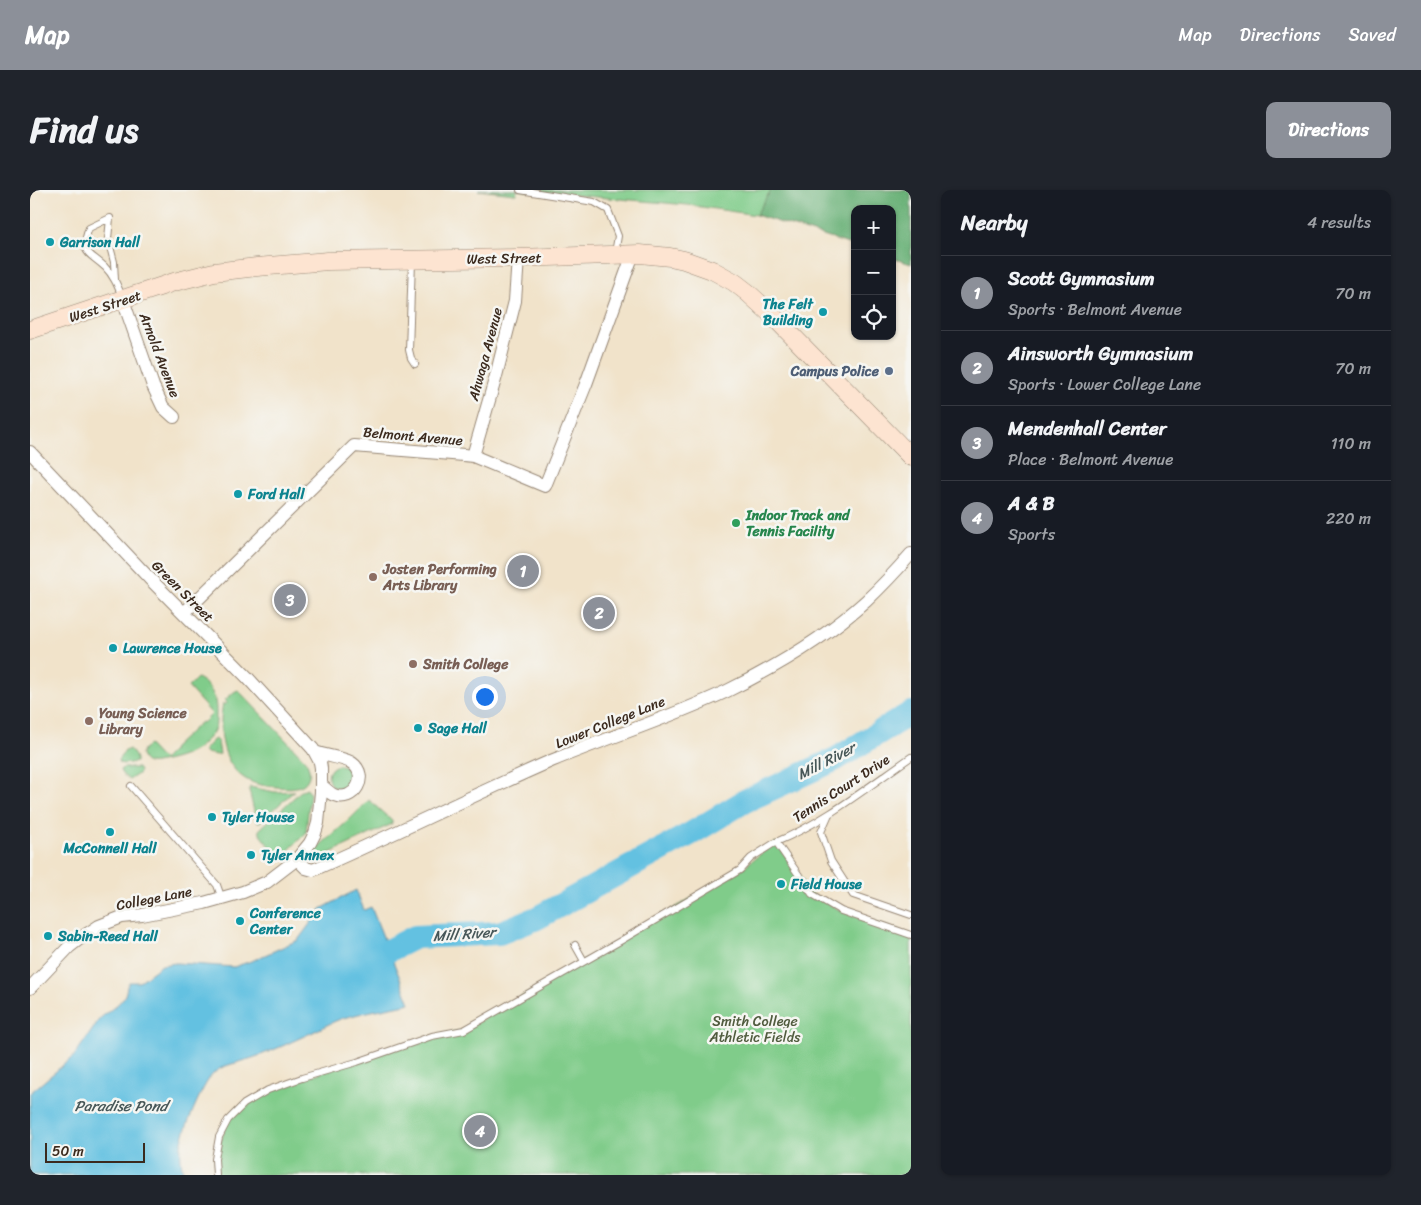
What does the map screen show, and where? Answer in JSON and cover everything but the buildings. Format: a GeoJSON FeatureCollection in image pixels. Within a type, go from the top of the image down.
{"type":"FeatureCollection","features":[{"type":"Feature","properties":{"kind":"main road","name":"West Street"},"geometry":{"type":"LineString","coordinates":[[30,330],[174,282],[214,272],[328,261],[518,258],[615,254],[654,255],[684,260],[712,270],[734,282],[771,314],[911,457]]}},
{"type":"Feature","properties":{"kind":"street","name":"Belmont Avenue"},"geometry":{"type":"LineString","coordinates":[[184,612],[354,446],[473,456],[545,486],[586,384],[633,254]]}},
{"type":"Feature","properties":{"kind":"street","name":"Ahwaga Avenue"},"geometry":{"type":"LineString","coordinates":[[473,456],[515,301],[518,258]]}},
{"type":"Feature","properties":{"kind":"street","name":"Arnold Avenue"},"geometry":{"type":"LineString","coordinates":[[123,300],[153,386],[163,408],[174,417]]}},
{"type":"Feature","properties":{"kind":"street","name":"Green Street"},"geometry":{"type":"LineString","coordinates":[[30,452],[148,578],[184,612],[253,684],[315,752],[320,762],[319,817],[310,843],[297,859]]}},
{"type":"Feature","properties":{"kind":"street","name":"Lower College Lane"},"geometry":{"type":"LineString","coordinates":[[297,859],[306,868],[313,870],[493,786],[582,748],[727,691],[785,659],[828,631],[866,601],[911,554]]}},
{"type":"Feature","properties":{"kind":"street"},"geometry":{"type":"LineString","coordinates":[[315,752],[353,763],[360,776],[358,787],[350,794],[344,796],[332,794],[321,785]]}},
{"type":"Feature","properties":{"kind":"street","name":"College Lane"},"geometry":{"type":"LineString","coordinates":[[30,988],[69,947],[99,926],[122,917],[196,905],[244,892],[267,882],[297,859]]}},
{"type":"Feature","properties":{"kind":"lane"},"geometry":{"type":"LineString","coordinates":[[520,190],[594,202],[608,210],[618,236],[615,254]]}},
{"type":"Feature","properties":{"kind":"lane"},"geometry":{"type":"LineString","coordinates":[[115,280],[114,262],[108,239],[110,218],[89,228],[84,241],[88,254],[105,268],[115,280],[123,300]]}},
{"type":"Feature","properties":{"kind":"lane"},"geometry":{"type":"LineString","coordinates":[[412,260],[409,350],[415,364]]}},
{"type":"Feature","properties":{"kind":"lane","name":"Tennis Court Drive"},"geometry":{"type":"LineString","coordinates":[[216,1175],[215,1159],[219,1137],[228,1120],[244,1104],[268,1090],[302,1078],[357,1062],[432,1036],[464,1030],[740,870],[751,858],[776,842],[829,814],[911,757]]}},
{"type":"Feature","properties":{"kind":"lane"},"geometry":{"type":"LineString","coordinates":[[131,786],[217,885],[222,899]]}},
{"type":"Feature","properties":{"kind":"lane"},"geometry":{"type":"LineString","coordinates":[[829,814],[821,832],[831,861],[853,895],[911,915]]}},
{"type":"Feature","properties":{"kind":"lane"},"geometry":{"type":"LineString","coordinates":[[776,842],[812,894],[841,911],[911,935]]}},
{"type":"Feature","properties":{"kind":"lane"},"geometry":{"type":"LineString","coordinates":[[575,945],[584,961]]}},
{"type":"Feature","properties":{"kind":"green space"},"geometry":{"type":"Polygon","coordinates":[[[478,190],[517,190],[516,194],[478,190]]]}},
{"type":"Feature","properties":{"kind":"green space"},"geometry":{"type":"Polygon","coordinates":[[[517,190],[771,190],[756,215],[688,205],[517,190]]]}},
{"type":"Feature","properties":{"kind":"green space"},"geometry":{"type":"Polygon","coordinates":[[[771,190],[911,190],[911,264],[896,259],[896,205],[851,205],[851,245],[756,215],[771,190]]]}},
{"type":"Feature","properties":{"kind":"green space"},"geometry":{"type":"Polygon","coordinates":[[[197,678],[207,685],[215,699],[216,723],[212,734],[197,749],[188,754],[156,763],[145,761],[141,755],[143,749],[149,745],[163,760],[172,749],[212,714],[188,687],[197,678]]]}},
{"type":"Feature","properties":{"kind":"green space"},"geometry":{"type":"Polygon","coordinates":[[[238,690],[305,760],[309,772],[307,781],[304,784],[298,787],[287,788],[256,784],[244,778],[230,763],[221,734],[223,703],[225,705],[227,703],[225,700],[238,690]]]}},
{"type":"Feature","properties":{"kind":"green space"},"geometry":{"type":"Polygon","coordinates":[[[215,739],[218,742],[220,754],[206,753],[204,750],[215,739]]]}},
{"type":"Feature","properties":{"kind":"green space"},"geometry":{"type":"Polygon","coordinates":[[[129,749],[134,755],[136,762],[119,763],[118,760],[129,749]]]}},
{"type":"Feature","properties":{"kind":"green space"},"geometry":{"type":"Polygon","coordinates":[[[340,765],[345,766],[351,772],[351,782],[345,788],[340,789],[335,788],[329,782],[328,777],[329,772],[335,766],[340,765]]]}},
{"type":"Feature","properties":{"kind":"green space"},"geometry":{"type":"Polygon","coordinates":[[[123,768],[138,768],[140,771],[129,780],[120,770],[123,768]]]}},
{"type":"Feature","properties":{"kind":"green space"},"geometry":{"type":"Polygon","coordinates":[[[250,787],[275,792],[294,791],[258,822],[249,790],[250,787]]]}},
{"type":"Feature","properties":{"kind":"green space"},"geometry":{"type":"Polygon","coordinates":[[[307,788],[310,793],[306,833],[280,859],[261,836],[259,830],[302,790],[307,788]]]}},
{"type":"Feature","properties":{"kind":"green space"},"geometry":{"type":"Polygon","coordinates":[[[369,800],[392,821],[392,824],[315,860],[310,859],[310,854],[369,800]]]}},
{"type":"Feature","properties":{"kind":"green space","name":"Smith College Athletic Fields"},"geometry":{"type":"Polygon","coordinates":[[[776,842],[812,894],[841,911],[911,935],[911,1175],[216,1175],[215,1159],[228,1120],[244,1104],[268,1090],[432,1036],[464,1030],[740,870],[776,842]]]}},
{"type":"Feature","properties":{"kind":"water","name":"Paradise Pond"},"geometry":{"type":"Polygon","coordinates":[[[356,890],[364,910],[371,907],[410,1003],[343,1018],[272,1051],[219,1069],[208,1081],[189,1119],[181,1145],[184,1175],[30,1175],[30,1093],[74,1056],[97,1022],[124,997],[129,982],[139,982],[162,965],[176,963],[234,967],[254,960],[298,940],[321,909],[356,890]]]}},
{"type":"Feature","properties":{"kind":"waterway","name":"Mill River"},"geometry":{"type":"LineString","coordinates":[[360,965],[415,937],[499,933],[537,918],[692,833],[745,801],[836,759],[911,713]]}},
{"type":"Feature","properties":{"kind":"place","name":"Garrison Hall"},"geometry":{"type":"Point","coordinates":[50,242]}},
{"type":"Feature","properties":{"kind":"place","name":"The Felt Building"},"geometry":{"type":"Point","coordinates":[823,312]}},
{"type":"Feature","properties":{"kind":"place","name":"Campus Police"},"geometry":{"type":"Point","coordinates":[889,371]}},
{"type":"Feature","properties":{"kind":"place","name":"Ford Hall"},"geometry":{"type":"Point","coordinates":[238,494]}},
{"type":"Feature","properties":{"kind":"place","name":"Indoor Track and Tennis Facility"},"geometry":{"type":"Point","coordinates":[736,523]}},
{"type":"Feature","properties":{"kind":"place","name":"Scott Gymnasium"},"geometry":{"type":"Point","coordinates":[523,571]}},
{"type":"Feature","properties":{"kind":"place","name":"Josten Performing Arts Library"},"geometry":{"type":"Point","coordinates":[373,577]}},
{"type":"Feature","properties":{"kind":"place","name":"Mendenhall Center"},"geometry":{"type":"Point","coordinates":[290,600]}},
{"type":"Feature","properties":{"kind":"place","name":"Ainsworth Gymnasium"},"geometry":{"type":"Point","coordinates":[599,613]}},
{"type":"Feature","properties":{"kind":"place","name":"Lawrence House"},"geometry":{"type":"Point","coordinates":[113,648]}},
{"type":"Feature","properties":{"kind":"place","name":"Smith College"},"geometry":{"type":"Point","coordinates":[413,664]}},
{"type":"Feature","properties":{"kind":"place","name":"Young Science Library"},"geometry":{"type":"Point","coordinates":[89,721]}},
{"type":"Feature","properties":{"kind":"place","name":"Sage Hall"},"geometry":{"type":"Point","coordinates":[418,728]}},
{"type":"Feature","properties":{"kind":"place","name":"Tyler House"},"geometry":{"type":"Point","coordinates":[212,817]}},
{"type":"Feature","properties":{"kind":"place","name":"McConnell Hall"},"geometry":{"type":"Point","coordinates":[110,832]}},
{"type":"Feature","properties":{"kind":"place","name":"Tyler Annex"},"geometry":{"type":"Point","coordinates":[251,855]}},
{"type":"Feature","properties":{"kind":"place","name":"Field House"},"geometry":{"type":"Point","coordinates":[781,884]}},
{"type":"Feature","properties":{"kind":"place","name":"Conference Center"},"geometry":{"type":"Point","coordinates":[240,921]}},
{"type":"Feature","properties":{"kind":"place","name":"Sabin-Reed Hall"},"geometry":{"type":"Point","coordinates":[48,936]}},
{"type":"Feature","properties":{"kind":"place","name":"A & B"},"geometry":{"type":"Point","coordinates":[480,1131]}}]}
